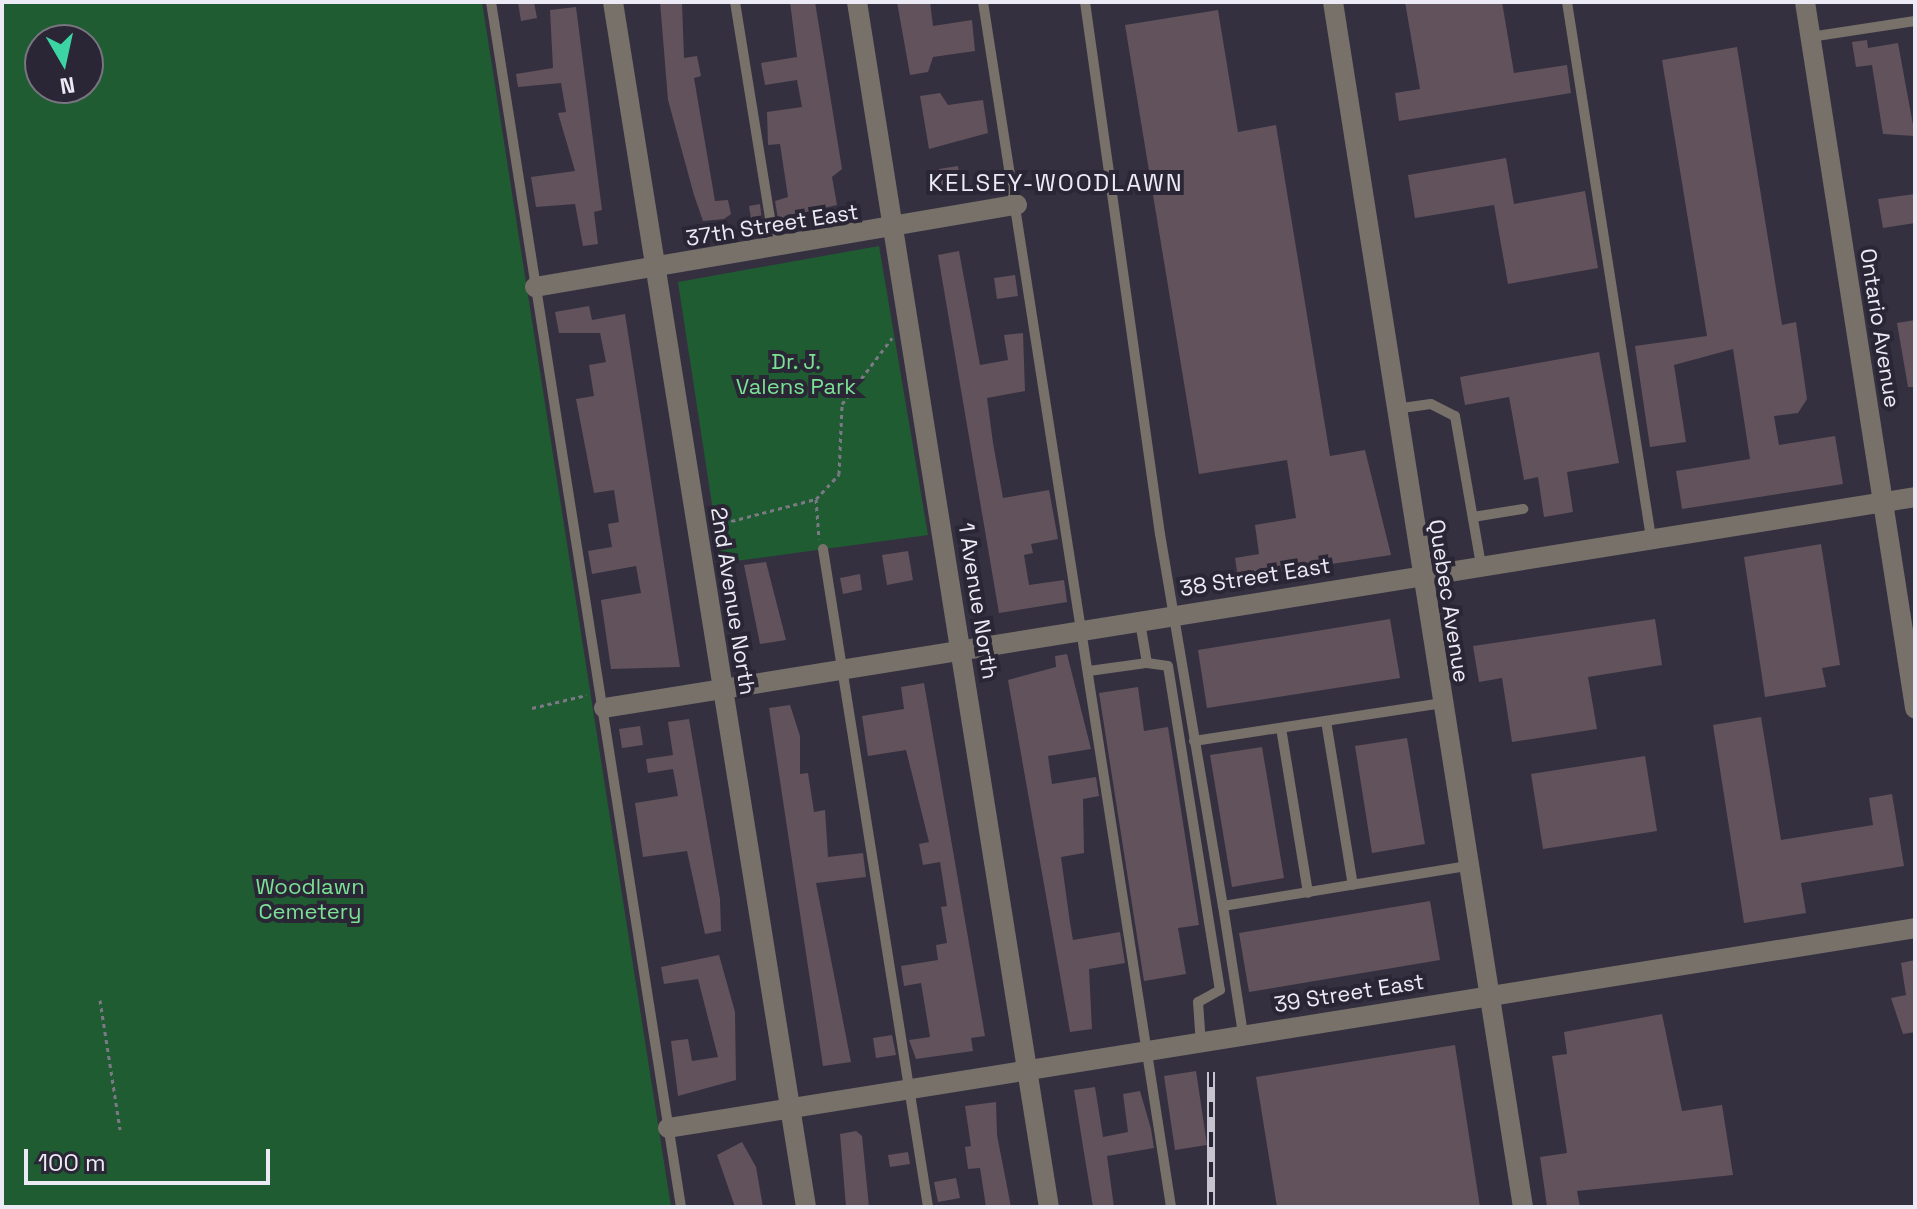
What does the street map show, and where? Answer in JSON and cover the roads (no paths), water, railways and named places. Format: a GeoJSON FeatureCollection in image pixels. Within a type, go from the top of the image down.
{"type":"FeatureCollection","features":[{"type":"Feature","properties":{"kind":"street","name":"2nd Avenue North"},"geometry":{"type":"LineString","coordinates":[[613,2],[806,1207]]}},
{"type":"Feature","properties":{"kind":"street","name":"1 Avenue North"},"geometry":{"type":"LineString","coordinates":[[857,2],[1049,1207]]}},
{"type":"Feature","properties":{"kind":"street","name":"Quebec Avenue"},"geometry":{"type":"LineString","coordinates":[[1333,2],[1441,703],[1523,1207]]}},
{"type":"Feature","properties":{"kind":"street","name":"Ontario Avenue"},"geometry":{"type":"LineString","coordinates":[[1805,2],[1915,708]]}},
{"type":"Feature","properties":{"kind":"street","name":"37th Street East"},"geometry":{"type":"LineString","coordinates":[[535,287],[894,229],[1017,205]]}},
{"type":"Feature","properties":{"kind":"street","name":"38 Street East"},"geometry":{"type":"LineString","coordinates":[[602,700],[722,689],[1083,628],[1915,497]]}},
{"type":"Feature","properties":{"kind":"street","name":"39 Street East"},"geometry":{"type":"LineString","coordinates":[[668,1128],[1145,1049],[1915,928]]}},
{"type":"Feature","properties":{"kind":"lane"},"geometry":{"type":"LineString","coordinates":[[491,2],[681,1207]]}},
{"type":"Feature","properties":{"kind":"lane"},"geometry":{"type":"LineString","coordinates":[[735,2],[775,249]]}},
{"type":"Feature","properties":{"kind":"lane"},"geometry":{"type":"LineString","coordinates":[[983,2],[1171,1207]]}},
{"type":"Feature","properties":{"kind":"lane"},"geometry":{"type":"LineString","coordinates":[[1085,2],[1172,615],[1243,1034]]}},
{"type":"Feature","properties":{"kind":"lane"},"geometry":{"type":"LineString","coordinates":[[1567,2],[1651,538]]}},
{"type":"Feature","properties":{"kind":"lane"},"geometry":{"type":"LineString","coordinates":[[1810,37],[1915,21]]}},
{"type":"Feature","properties":{"kind":"lane"},"geometry":{"type":"LineString","coordinates":[[1395,409],[1431,404],[1455,416],[1481,565]]}},
{"type":"Feature","properties":{"kind":"lane"},"geometry":{"type":"LineString","coordinates":[[1473,517],[1523,509]]}},
{"type":"Feature","properties":{"kind":"lane"},"geometry":{"type":"LineString","coordinates":[[823,549],[928,1207]]}},
{"type":"Feature","properties":{"kind":"lane"},"geometry":{"type":"LineString","coordinates":[[1140,620],[1147,663]]}},
{"type":"Feature","properties":{"kind":"lane"},"geometry":{"type":"LineString","coordinates":[[1089,671],[1147,663],[1168,666],[1220,990],[1198,1002],[1201,1041]]}},
{"type":"Feature","properties":{"kind":"lane"},"geometry":{"type":"LineString","coordinates":[[1194,741],[1441,703]]}},
{"type":"Feature","properties":{"kind":"lane"},"geometry":{"type":"LineString","coordinates":[[1326,721],[1353,885]]}},
{"type":"Feature","properties":{"kind":"lane"},"geometry":{"type":"LineString","coordinates":[[1281,728],[1308,893]]}},
{"type":"Feature","properties":{"kind":"lane"},"geometry":{"type":"LineString","coordinates":[[1223,906],[1468,866]]}},
{"type":"Feature","properties":{"kind":"railway"},"geometry":{"type":"LineString","coordinates":[[1211,1072],[1211,1207]]}},
{"type":"Feature","properties":{"kind":"district","name":"KELSEY-WOODLAWN"},"geometry":{"type":"Point","coordinates":[1056,183]}},
{"type":"Feature","properties":{"kind":"park label","name":"Dr. J. Valens Park"},"geometry":{"type":"Point","coordinates":[796,374]}},
{"type":"Feature","properties":{"kind":"park label","name":"Woodlawn Cemetery"},"geometry":{"type":"Point","coordinates":[310,898]}}]}
